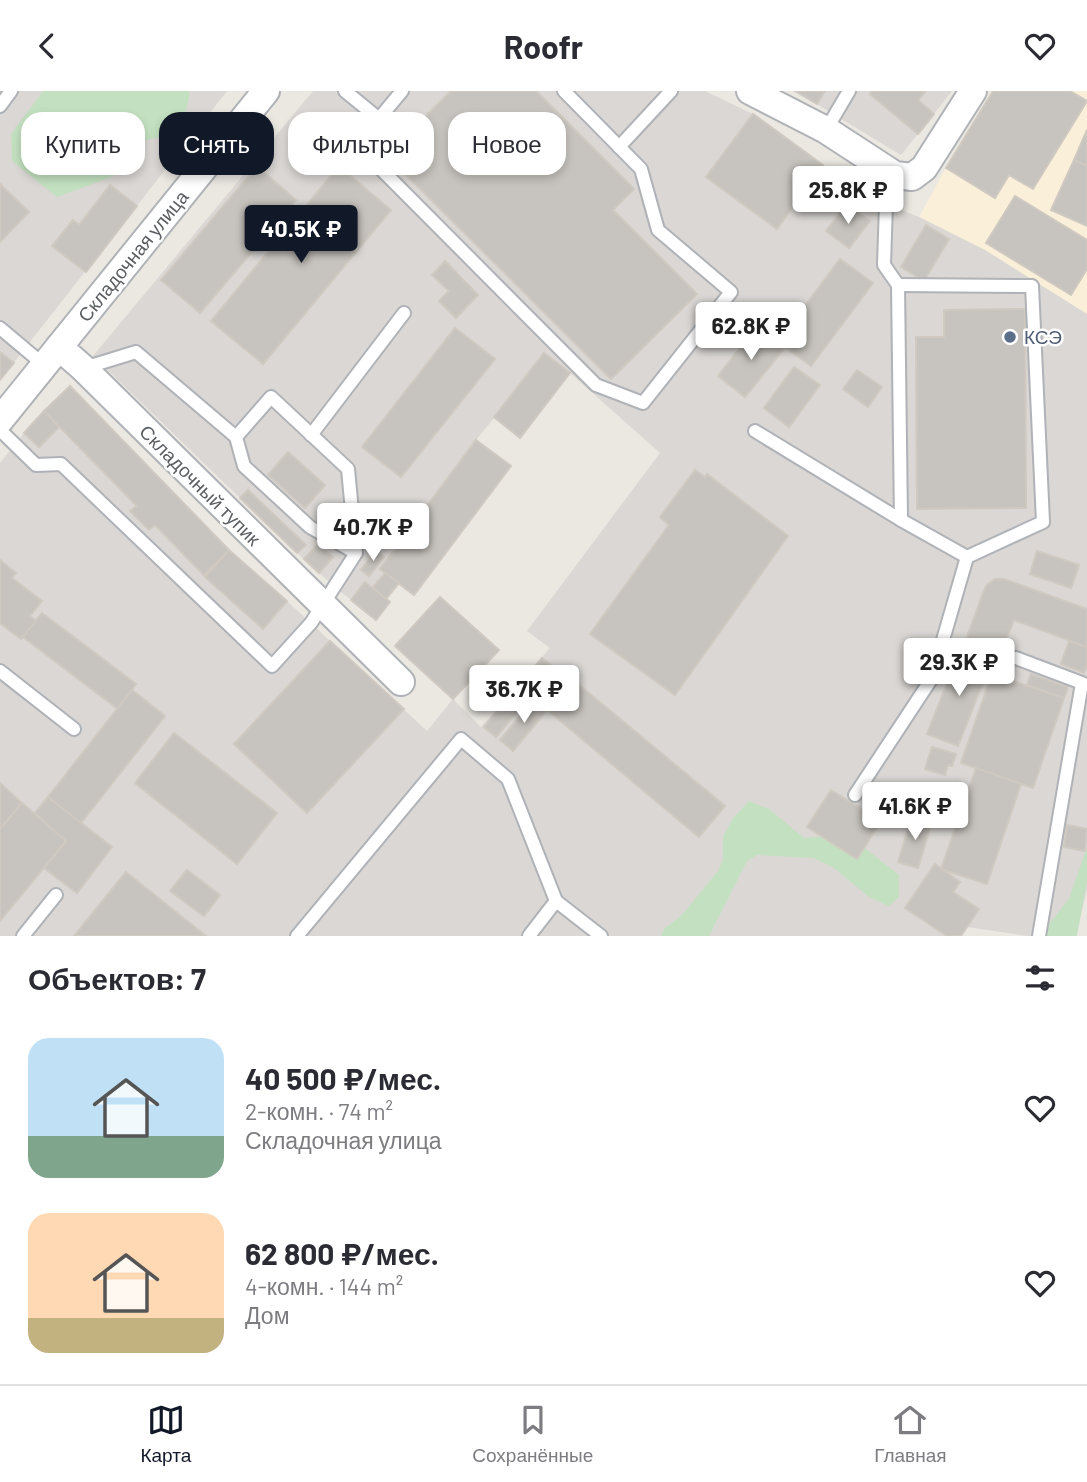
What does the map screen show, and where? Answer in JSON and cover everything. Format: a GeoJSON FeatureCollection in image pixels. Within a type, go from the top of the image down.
{"type":"FeatureCollection","features":[{"type":"Feature","properties":{"kind":"street","name":"Складочная улица"},"geometry":{"type":"LineString","coordinates":[[0,421],[266,91]]}},
{"type":"Feature","properties":{"kind":"street"},"geometry":{"type":"LineString","coordinates":[[750,91],[826,130],[895,176],[912,177],[924,167],[973,91]]}},
{"type":"Feature","properties":{"kind":"street","name":"Складочный тупик"},"geometry":{"type":"LineString","coordinates":[[52,356],[83,368],[401,682]]}},
{"type":"Feature","properties":{"kind":"lane"},"geometry":{"type":"LineString","coordinates":[[0,106],[11,91]]}},
{"type":"Feature","properties":{"kind":"lane"},"geometry":{"type":"LineString","coordinates":[[345,91],[371,112]]}},
{"type":"Feature","properties":{"kind":"lane"},"geometry":{"type":"LineString","coordinates":[[383,112],[402,91]]}},
{"type":"Feature","properties":{"kind":"lane"},"geometry":{"type":"LineString","coordinates":[[387,175],[596,385],[643,403],[731,292],[658,230],[640,169],[564,91]]}},
{"type":"Feature","properties":{"kind":"lane"},"geometry":{"type":"LineString","coordinates":[[619,147],[671,91]]}},
{"type":"Feature","properties":{"kind":"lane"},"geometry":{"type":"LineString","coordinates":[[826,130],[849,91]]}},
{"type":"Feature","properties":{"kind":"lane"},"geometry":{"type":"LineString","coordinates":[[895,176],[886,204],[884,265],[898,285],[901,520]]}},
{"type":"Feature","properties":{"kind":"lane"},"geometry":{"type":"LineString","coordinates":[[855,795],[932,678],[968,557],[1043,522],[1032,286],[898,285]]}},
{"type":"Feature","properties":{"kind":"lane"},"geometry":{"type":"LineString","coordinates":[[310,435],[404,313]]}},
{"type":"Feature","properties":{"kind":"lane"},"geometry":{"type":"LineString","coordinates":[[0,328],[52,356]]}},
{"type":"Feature","properties":{"kind":"lane"},"geometry":{"type":"LineString","coordinates":[[83,368],[136,352],[236,437],[244,466],[310,527],[356,553]]}},
{"type":"Feature","properties":{"kind":"lane"},"geometry":{"type":"LineString","coordinates":[[0,430],[36,465],[61,464],[272,666],[311,623],[356,553],[348,470],[271,397],[236,437]]}},
{"type":"Feature","properties":{"kind":"lane"},"geometry":{"type":"LineString","coordinates":[[755,431],[901,520],[968,557]]}},
{"type":"Feature","properties":{"kind":"lane"},"geometry":{"type":"LineString","coordinates":[[1016,657],[1082,684],[1039,936]]}},
{"type":"Feature","properties":{"kind":"lane"},"geometry":{"type":"LineString","coordinates":[[0,671],[74,729]]}},
{"type":"Feature","properties":{"kind":"lane"},"geometry":{"type":"LineString","coordinates":[[297,936],[461,739],[509,779],[556,901],[601,936]]}},
{"type":"Feature","properties":{"kind":"lane"},"geometry":{"type":"LineString","coordinates":[[23,936],[56,895]]}},
{"type":"Feature","properties":{"kind":"lane"},"geometry":{"type":"LineString","coordinates":[[529,936],[556,901]]}},
{"type":"Feature","properties":{"kind":"shaded area"},"geometry":{"type":"Polygon","coordinates":[[[0,91],[227,91],[211,112],[159,112],[161,175],[0,380],[0,91]]]}},
{"type":"Feature","properties":{"kind":"shaded area"},"geometry":{"type":"Polygon","coordinates":[[[313,91],[705,91],[753,114],[856,192],[919,217],[985,250],[1087,314],[1087,889],[1076,936],[1028,936],[967,927],[961,936],[0,936],[0,463],[24,433],[70,386],[229,550],[427,731],[453,699],[481,727],[550,648],[527,631],[660,453],[570,373],[520,438],[494,418],[476,440],[511,466],[414,595],[398,583],[386,598],[390,602],[376,620],[297,553],[93,356],[243,175],[274,175],[274,138],[288,121],[288,175],[434,175],[434,112],[296,112],[313,91]]]}},
{"type":"Feature","properties":{"kind":"shaded area"},"geometry":{"type":"Polygon","coordinates":[[[795,91],[952,91],[901,155],[795,91]]]}},
{"type":"Feature","properties":{"kind":"shaded area"},"geometry":{"type":"Polygon","coordinates":[[[993,91],[1087,91],[1087,314],[985,251],[919,217],[993,91]]]}},
{"type":"Feature","properties":{"kind":"green space"},"geometry":{"type":"Polygon","coordinates":[[[43,91],[189,91],[185,112],[159,112],[159,138],[145,140],[145,112],[27,112],[43,91]]]}},
{"type":"Feature","properties":{"kind":"green space"},"geometry":{"type":"Polygon","coordinates":[[[21,121],[21,168],[12,161],[11,134],[21,121]]]}},
{"type":"Feature","properties":{"kind":"green space"},"geometry":{"type":"Polygon","coordinates":[[[30,175],[115,175],[114,176],[57,197],[30,175]]]}},
{"type":"Feature","properties":{"kind":"green space"},"geometry":{"type":"Polygon","coordinates":[[[749,801],[769,809],[804,838],[848,835],[899,875],[899,897],[889,906],[869,897],[834,868],[814,858],[757,855],[747,861],[709,936],[661,936],[664,929],[682,915],[718,871],[723,860],[723,837],[733,818],[749,801]]]}},
{"type":"Feature","properties":{"kind":"green space"},"geometry":{"type":"Polygon","coordinates":[[[1087,847],[1087,880],[1077,936],[1046,936],[1046,928],[1069,899],[1087,847]]]}},
{"type":"Feature","properties":{"kind":"building"},"geometry":{"type":"Polygon","coordinates":[[[451,91],[536,91],[557,112],[448,112],[448,175],[566,175],[566,121],[634,189],[613,210],[697,294],[611,379],[406,175],[434,175],[434,112],[430,112],[451,91]]]}},
{"type":"Feature","properties":{"kind":"building"},"geometry":{"type":"Polygon","coordinates":[[[795,91],[825,91],[817,104],[795,91]]]}},
{"type":"Feature","properties":{"kind":"building"},"geometry":{"type":"Polygon","coordinates":[[[872,91],[926,91],[918,100],[934,114],[918,134],[870,94],[872,91]]]}},
{"type":"Feature","properties":{"kind":"building"},"geometry":{"type":"Polygon","coordinates":[[[993,91],[1070,91],[1087,101],[1033,189],[1009,175],[995,198],[946,168],[993,91]]]}},
{"type":"Feature","properties":{"kind":"building"},"geometry":{"type":"Polygon","coordinates":[[[753,114],[823,165],[777,229],[706,177],[753,114]]]}},
{"type":"Feature","properties":{"kind":"building"},"geometry":{"type":"Polygon","coordinates":[[[1087,130],[1087,166],[1074,160],[1087,130]]]}},
{"type":"Feature","properties":{"kind":"building"},"geometry":{"type":"Polygon","coordinates":[[[1074,160],[1087,166],[1087,226],[1051,210],[1074,160]]]}},
{"type":"Feature","properties":{"kind":"building"},"geometry":{"type":"Polygon","coordinates":[[[249,175],[267,175],[296,200],[200,313],[161,280],[249,175]]]}},
{"type":"Feature","properties":{"kind":"building"},"geometry":{"type":"Polygon","coordinates":[[[332,175],[350,175],[391,210],[263,364],[211,321],[332,175]]]}},
{"type":"Feature","properties":{"kind":"building"},"geometry":{"type":"Polygon","coordinates":[[[0,184],[29,212],[0,242],[0,184]]]}},
{"type":"Feature","properties":{"kind":"building"},"geometry":{"type":"Polygon","coordinates":[[[110,185],[137,206],[86,272],[52,246],[73,220],[79,225],[110,185]]]}},
{"type":"Feature","properties":{"kind":"building"},"geometry":{"type":"Polygon","coordinates":[[[1015,196],[1087,240],[1087,269],[1071,295],[986,243],[1015,196]]]}},
{"type":"Feature","properties":{"kind":"building"},"geometry":{"type":"Polygon","coordinates":[[[847,204],[870,221],[849,248],[826,231],[847,204]]]}},
{"type":"Feature","properties":{"kind":"building"},"geometry":{"type":"Polygon","coordinates":[[[926,225],[949,239],[924,281],[901,267],[926,225]]]}},
{"type":"Feature","properties":{"kind":"building"},"geometry":{"type":"Polygon","coordinates":[[[840,259],[873,283],[811,366],[778,342],[840,259]]]}},
{"type":"Feature","properties":{"kind":"building"},"geometry":{"type":"Polygon","coordinates":[[[445,261],[478,295],[456,318],[439,301],[449,291],[432,275],[445,261]]]}},
{"type":"Feature","properties":{"kind":"building"},"geometry":{"type":"Polygon","coordinates":[[[1025,309],[1026,508],[917,509],[916,337],[944,337],[944,310],[1025,309]]]}},
{"type":"Feature","properties":{"kind":"building"},"geometry":{"type":"Polygon","coordinates":[[[756,327],[784,349],[745,397],[718,376],[756,327]]]}},
{"type":"Feature","properties":{"kind":"building"},"geometry":{"type":"Polygon","coordinates":[[[455,328],[495,359],[401,477],[362,447],[455,328]]]}},
{"type":"Feature","properties":{"kind":"building"},"geometry":{"type":"Polygon","coordinates":[[[0,352],[14,363],[0,380],[0,352]]]}},
{"type":"Feature","properties":{"kind":"building"},"geometry":{"type":"Polygon","coordinates":[[[544,353],[570,373],[520,438],[494,417],[544,353]]]}},
{"type":"Feature","properties":{"kind":"building"},"geometry":{"type":"Polygon","coordinates":[[[794,367],[820,385],[789,427],[764,408],[794,367]]]}},
{"type":"Feature","properties":{"kind":"building"},"geometry":{"type":"Polygon","coordinates":[[[857,370],[882,387],[868,407],[843,389],[857,370]]]}},
{"type":"Feature","properties":{"kind":"building"},"geometry":{"type":"Polygon","coordinates":[[[70,386],[229,550],[204,575],[155,525],[149,530],[130,511],[137,506],[44,411],[70,386]]]}},
{"type":"Feature","properties":{"kind":"building"},"geometry":{"type":"Polygon","coordinates":[[[44,411],[59,427],[39,447],[24,433],[44,411]]]}},
{"type":"Feature","properties":{"kind":"building"},"geometry":{"type":"Polygon","coordinates":[[[476,440],[511,466],[414,595],[380,569],[476,440]]]}},
{"type":"Feature","properties":{"kind":"building"},"geometry":{"type":"Polygon","coordinates":[[[288,452],[325,485],[305,508],[268,475],[288,452]]]}},
{"type":"Feature","properties":{"kind":"building"},"geometry":{"type":"Polygon","coordinates":[[[695,470],[705,477],[707,474],[788,536],[675,695],[590,634],[669,525],[660,517],[695,470]]]}},
{"type":"Feature","properties":{"kind":"building"},"geometry":{"type":"Polygon","coordinates":[[[248,490],[306,545],[297,553],[240,498],[248,490]]]}},
{"type":"Feature","properties":{"kind":"building"},"geometry":{"type":"Polygon","coordinates":[[[318,544],[333,557],[319,573],[304,559],[318,544]]]}},
{"type":"Feature","properties":{"kind":"building"},"geometry":{"type":"Polygon","coordinates":[[[229,550],[287,601],[263,629],[205,577],[229,550]]]}},
{"type":"Feature","properties":{"kind":"building"},"geometry":{"type":"Polygon","coordinates":[[[376,550],[384,557],[369,576],[361,570],[376,550]]]}},
{"type":"Feature","properties":{"kind":"building"},"geometry":{"type":"Polygon","coordinates":[[[1037,551],[1079,565],[1071,588],[1030,574],[1037,551]]]}},
{"type":"Feature","properties":{"kind":"building"},"geometry":{"type":"Polygon","coordinates":[[[0,560],[16,573],[12,578],[42,601],[30,616],[36,621],[21,639],[0,623],[0,560]]]}},
{"type":"Feature","properties":{"kind":"building"},"geometry":{"type":"Polygon","coordinates":[[[385,573],[399,583],[386,599],[372,588],[385,573]]]}},
{"type":"Feature","properties":{"kind":"building"},"geometry":{"type":"Polygon","coordinates":[[[995,579],[1004,579],[1087,609],[1087,647],[1014,620],[997,664],[962,651],[983,593],[987,585],[995,579]]]}},
{"type":"Feature","properties":{"kind":"building"},"geometry":{"type":"Polygon","coordinates":[[[365,582],[390,602],[376,620],[351,600],[365,582]]]}},
{"type":"Feature","properties":{"kind":"building"},"geometry":{"type":"Polygon","coordinates":[[[440,597],[499,650],[453,699],[395,646],[440,597]]]}},
{"type":"Feature","properties":{"kind":"building"},"geometry":{"type":"Polygon","coordinates":[[[42,613],[136,684],[118,709],[23,637],[42,613]]]}},
{"type":"Feature","properties":{"kind":"building"},"geometry":{"type":"Polygon","coordinates":[[[330,641],[404,709],[307,813],[234,744],[330,641]]]}},
{"type":"Feature","properties":{"kind":"building"},"geometry":{"type":"Polygon","coordinates":[[[1069,641],[1087,647],[1087,666],[1084,673],[1061,664],[1069,641]]]}},
{"type":"Feature","properties":{"kind":"building"},"geometry":{"type":"Polygon","coordinates":[[[960,650],[991,662],[958,746],[927,734],[960,650]]]}},
{"type":"Feature","properties":{"kind":"building"},"geometry":{"type":"Polygon","coordinates":[[[542,658],[554,668],[496,737],[484,727],[542,658]]]}},
{"type":"Feature","properties":{"kind":"building"},"geometry":{"type":"Polygon","coordinates":[[[560,669],[725,806],[699,837],[534,699],[560,669]]]}},
{"type":"Feature","properties":{"kind":"building"},"geometry":{"type":"Polygon","coordinates":[[[992,674],[1064,698],[1033,788],[961,763],[992,674]]]}},
{"type":"Feature","properties":{"kind":"building"},"geometry":{"type":"Polygon","coordinates":[[[1031,674],[1068,687],[1064,698],[1027,685],[1031,674]]]}},
{"type":"Feature","properties":{"kind":"building"},"geometry":{"type":"Polygon","coordinates":[[[132,690],[165,716],[81,823],[48,797],[132,690]]]}},
{"type":"Feature","properties":{"kind":"building"},"geometry":{"type":"Polygon","coordinates":[[[534,699],[547,710],[513,751],[500,740],[534,699]]]}},
{"type":"Feature","properties":{"kind":"building"},"geometry":{"type":"Polygon","coordinates":[[[174,733],[277,813],[237,864],[135,783],[174,733]]]}},
{"type":"Feature","properties":{"kind":"building"},"geometry":{"type":"Polygon","coordinates":[[[932,747],[956,754],[945,775],[925,769],[932,747]]]}},
{"type":"Feature","properties":{"kind":"building"},"geometry":{"type":"Polygon","coordinates":[[[976,768],[1021,784],[987,884],[941,869],[976,768]]]}},
{"type":"Feature","properties":{"kind":"building"},"geometry":{"type":"Polygon","coordinates":[[[0,783],[22,803],[0,829],[0,783]]]}},
{"type":"Feature","properties":{"kind":"building"},"geometry":{"type":"Polygon","coordinates":[[[831,790],[881,821],[857,859],[807,827],[831,790]]]}},
{"type":"Feature","properties":{"kind":"building"},"geometry":{"type":"Polygon","coordinates":[[[48,797],[112,847],[77,893],[44,868],[66,841],[35,813],[48,797]]]}},
{"type":"Feature","properties":{"kind":"building"},"geometry":{"type":"Polygon","coordinates":[[[22,803],[66,841],[0,921],[0,829],[22,803]]]}},
{"type":"Feature","properties":{"kind":"building"},"geometry":{"type":"Polygon","coordinates":[[[912,816],[932,822],[918,868],[898,862],[912,816]]]}},
{"type":"Feature","properties":{"kind":"building"},"geometry":{"type":"Polygon","coordinates":[[[1067,825],[1087,829],[1085,851],[1064,847],[1067,825]]]}},
{"type":"Feature","properties":{"kind":"building"},"geometry":{"type":"Polygon","coordinates":[[[935,864],[960,882],[953,892],[979,909],[961,936],[947,936],[905,908],[935,864]]]}},
{"type":"Feature","properties":{"kind":"building"},"geometry":{"type":"Polygon","coordinates":[[[187,870],[220,895],[204,916],[170,891],[187,870]]]}},
{"type":"Feature","properties":{"kind":"building"},"geometry":{"type":"Polygon","coordinates":[[[126,872],[206,936],[74,936],[126,872]]]}},
{"type":"Feature","properties":{"kind":"place","name":"КСЭ"},"geometry":{"type":"Point","coordinates":[1010,337]}}]}
